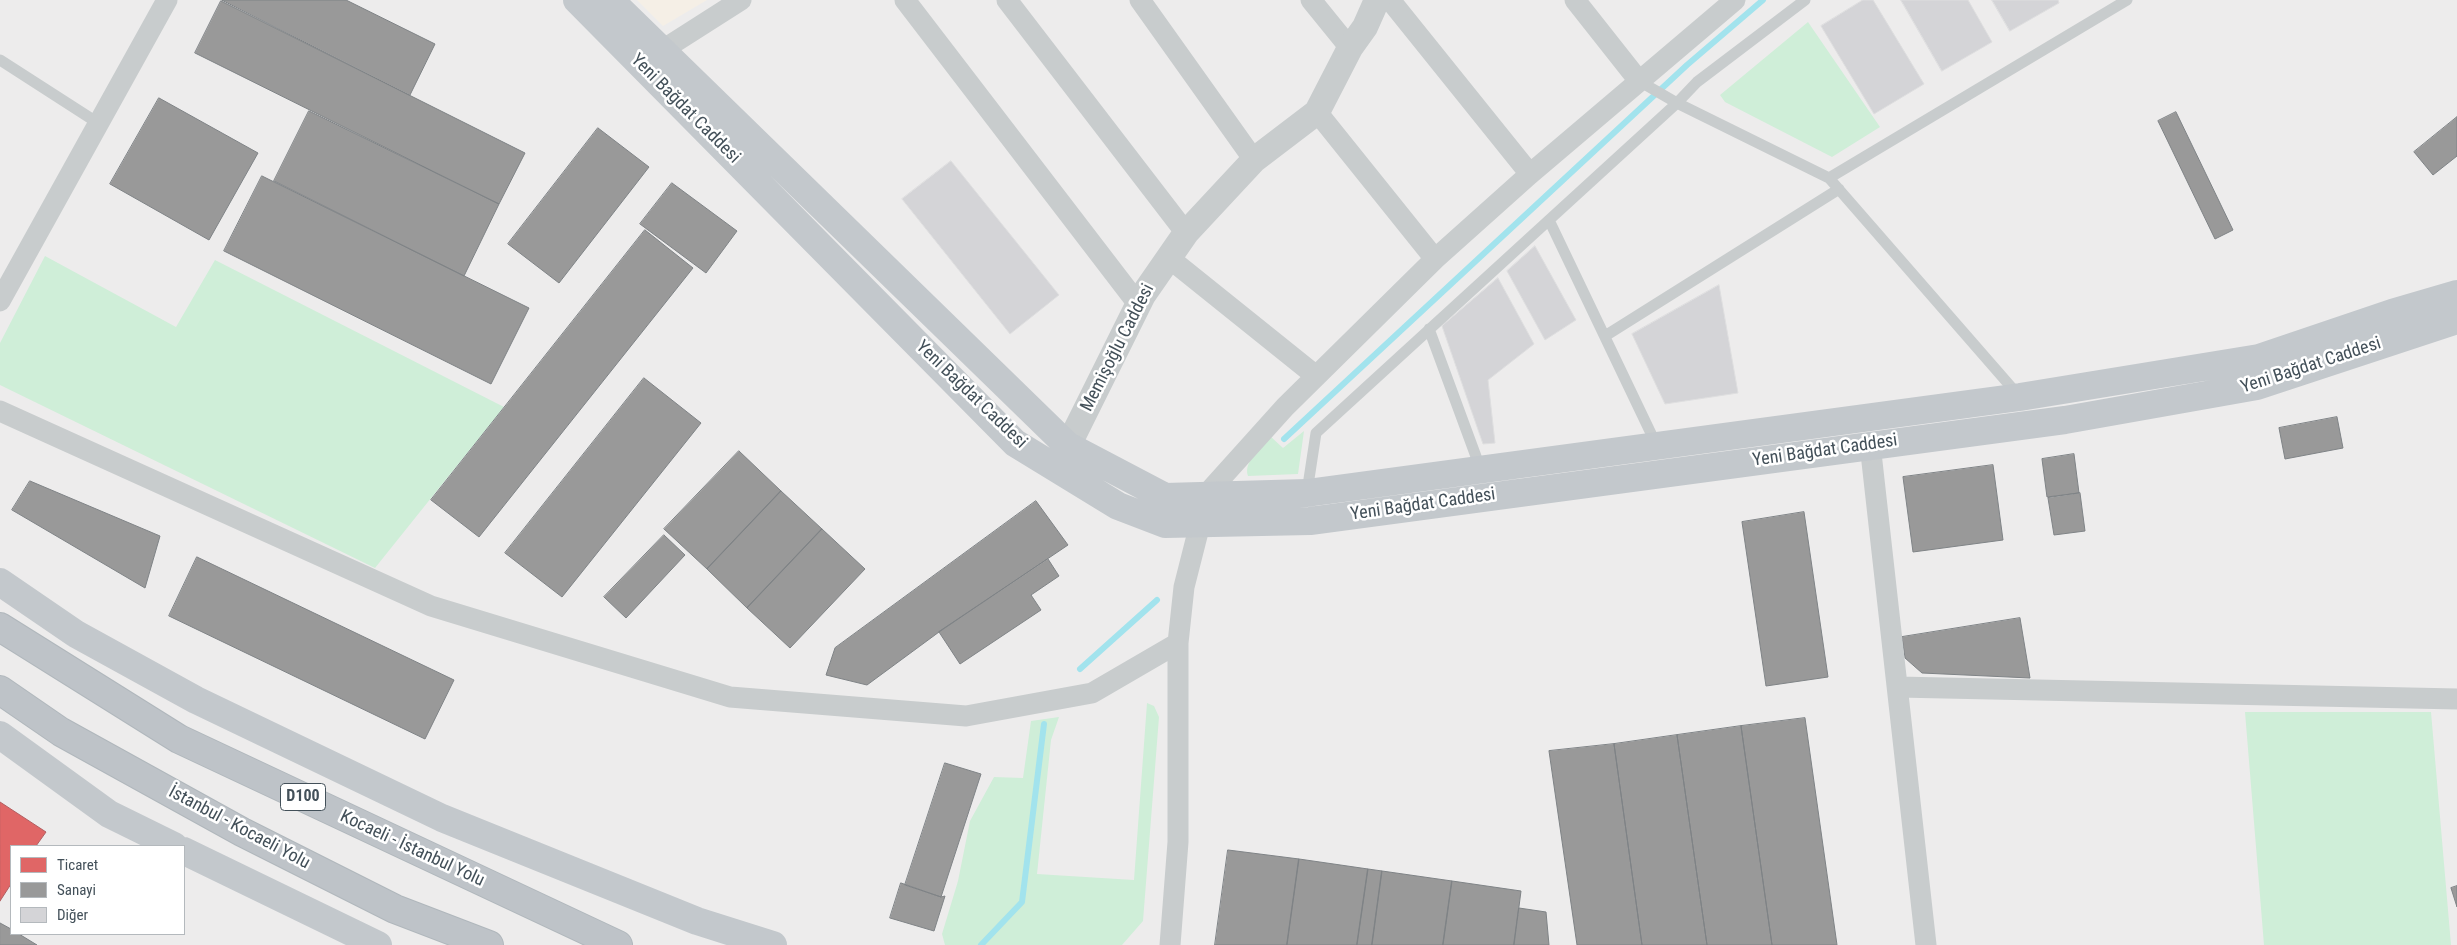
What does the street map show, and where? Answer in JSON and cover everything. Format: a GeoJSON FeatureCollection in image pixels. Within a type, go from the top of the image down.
{"type":"FeatureCollection","features":[{"type":"Feature","properties":{"kind":"highway","name":"Kocaeli - İstanbul Yolu"},"geometry":{"type":"LineString","coordinates":[[0,627],[179,739],[618,945]]}},
{"type":"Feature","properties":{"kind":"highway","name":"İstanbul - Kocaeli Yolu"},"geometry":{"type":"LineString","coordinates":[[0,690],[61,732],[242,832],[394,909],[489,945]]}},
{"type":"Feature","properties":{"kind":"main road","name":"Yeni Bağdat Caddesi"},"geometry":{"type":"LineString","coordinates":[[577,0],[651,57],[1068,446],[1165,497],[1307,492],[1657,447],[2020,397],[2259,358],[2392,313],[2457,294]]}},
{"type":"Feature","properties":{"kind":"main road","name":"Yeni Bağdat Caddesi"},"geometry":{"type":"LineString","coordinates":[[610,0],[651,57],[1015,443],[1118,506],[1165,524],[1310,520],[1870,444],[2065,420],[2257,386],[2457,320]]}},
{"type":"Feature","properties":{"kind":"main road"},"geometry":{"type":"LineString","coordinates":[[0,582],[76,634],[196,700],[442,818],[697,921],[773,945]]}},
{"type":"Feature","properties":{"kind":"main road"},"geometry":{"type":"LineString","coordinates":[[0,736],[109,814],[172,845]]}},
{"type":"Feature","properties":{"kind":"main road"},"geometry":{"type":"LineString","coordinates":[[185,851],[378,945]]}},
{"type":"Feature","properties":{"kind":"street"},"geometry":{"type":"LineString","coordinates":[[0,301],[167,0]]}},
{"type":"Feature","properties":{"kind":"street"},"geometry":{"type":"LineString","coordinates":[[651,57],[741,0]]}},
{"type":"Feature","properties":{"kind":"street"},"geometry":{"type":"LineString","coordinates":[[905,0],[1138,304]]}},
{"type":"Feature","properties":{"kind":"street"},"geometry":{"type":"LineString","coordinates":[[1007,0],[1186,233]]}},
{"type":"Feature","properties":{"kind":"street"},"geometry":{"type":"LineString","coordinates":[[1140,0],[1254,160]]}},
{"type":"Feature","properties":{"kind":"street"},"geometry":{"type":"LineString","coordinates":[[1311,0],[1350,48]]}},
{"type":"Feature","properties":{"kind":"street","name":"Memişoğlu Caddesi"},"geometry":{"type":"LineString","coordinates":[[1068,446],[1138,304],[1186,233],[1254,160],[1317,112],[1350,48],[1365,27],[1377,0]]}},
{"type":"Feature","properties":{"kind":"street"},"geometry":{"type":"LineString","coordinates":[[1390,0],[1530,174]]}},
{"type":"Feature","properties":{"kind":"street"},"geometry":{"type":"LineString","coordinates":[[1575,0],[1644,83]]}},
{"type":"Feature","properties":{"kind":"street"},"geometry":{"type":"LineString","coordinates":[[1170,945],[1178,842],[1178,642],[1184,588],[1200,524],[1204,497],[1316,376],[1435,259],[1530,174],[1644,83],[1721,4]]}},
{"type":"Feature","properties":{"kind":"street"},"geometry":{"type":"LineString","coordinates":[[1317,112],[1435,259]]}},
{"type":"Feature","properties":{"kind":"street"},"geometry":{"type":"LineString","coordinates":[[1169,258],[1316,376]]}},
{"type":"Feature","properties":{"kind":"street"},"geometry":{"type":"LineString","coordinates":[[0,411],[431,606],[730,697],[966,716],[1092,693],[1178,642]]}},
{"type":"Feature","properties":{"kind":"street"},"geometry":{"type":"LineString","coordinates":[[1870,444],[1926,945]]}},
{"type":"Feature","properties":{"kind":"street"},"geometry":{"type":"LineString","coordinates":[[1898,687],[2457,699]]}},
{"type":"Feature","properties":{"kind":"lane"},"geometry":{"type":"LineString","coordinates":[[1307,492],[1316,433],[1677,103],[1697,82],[1805,0]]}},
{"type":"Feature","properties":{"kind":"lane"},"geometry":{"type":"LineString","coordinates":[[1829,178],[2127,0]]}},
{"type":"Feature","properties":{"kind":"lane"},"geometry":{"type":"LineString","coordinates":[[0,60],[98,123]]}},
{"type":"Feature","properties":{"kind":"lane"},"geometry":{"type":"LineString","coordinates":[[1644,83],[1677,103],[1829,178],[1963,329],[2020,397]]}},
{"type":"Feature","properties":{"kind":"lane"},"geometry":{"type":"LineString","coordinates":[[1605,336],[1839,189]]}},
{"type":"Feature","properties":{"kind":"lane"},"geometry":{"type":"LineString","coordinates":[[1549,220],[1657,447]]}},
{"type":"Feature","properties":{"kind":"lane"},"geometry":{"type":"LineString","coordinates":[[1430,330],[1481,470]]}},
{"type":"Feature","properties":{"kind":"shaded area"},"geometry":{"type":"Polygon","coordinates":[[[637,0],[707,0],[663,26],[637,0]]]}},
{"type":"Feature","properties":{"kind":"green space"},"geometry":{"type":"Polygon","coordinates":[[[1808,22],[1880,127],[1832,157],[1725,102],[1720,95],[1808,22]]]}},
{"type":"Feature","properties":{"kind":"green space"},"geometry":{"type":"Polygon","coordinates":[[[45,256],[176,327],[215,260],[504,407],[375,568],[0,385],[0,343],[45,256]]]}},
{"type":"Feature","properties":{"kind":"green space"},"geometry":{"type":"Polygon","coordinates":[[[1304,431],[1298,474],[1248,476],[1247,471],[1250,460],[1270,436],[1283,448],[1304,431]]]}},
{"type":"Feature","properties":{"kind":"green space"},"geometry":{"type":"Polygon","coordinates":[[[1147,703],[1154,706],[1159,717],[1143,921],[1122,945],[945,945],[942,934],[958,881],[970,821],[994,777],[1023,778],[1031,721],[1059,717],[1051,740],[1037,874],[1134,880],[1147,703]]]}},
{"type":"Feature","properties":{"kind":"green space"},"geometry":{"type":"Polygon","coordinates":[[[2245,712],[2431,712],[2451,945],[2264,945],[2245,712]]]}},
{"type":"Feature","properties":{"kind":"building: Ticaret"},"geometry":{"type":"Polygon","coordinates":[[[0,802],[46,832],[37,845],[10,845],[10,886],[0,901],[0,802]]]}},
{"type":"Feature","properties":{"kind":"building: Sanayi"},"geometry":{"type":"Polygon","coordinates":[[[222,0],[346,0],[435,44],[410,95],[222,0]]]}},
{"type":"Feature","properties":{"kind":"building: Sanayi"},"geometry":{"type":"Polygon","coordinates":[[[221,1],[525,153],[499,204],[195,53],[221,1]]]}},
{"type":"Feature","properties":{"kind":"building: Sanayi"},"geometry":{"type":"Polygon","coordinates":[[[159,98],[258,153],[209,240],[110,184],[159,98]]]}},
{"type":"Feature","properties":{"kind":"building: Sanayi"},"geometry":{"type":"Polygon","coordinates":[[[309,111],[499,204],[464,276],[274,181],[309,111]]]}},
{"type":"Feature","properties":{"kind":"building: Sanayi"},"geometry":{"type":"Polygon","coordinates":[[[2176,112],[2233,230],[2215,239],[2158,121],[2176,112]]]}},
{"type":"Feature","properties":{"kind":"building: Sanayi"},"geometry":{"type":"Polygon","coordinates":[[[2457,117],[2457,156],[2433,175],[2414,152],[2457,117]]]}},
{"type":"Feature","properties":{"kind":"building: Sanayi"},"geometry":{"type":"Polygon","coordinates":[[[598,128],[649,167],[559,283],[508,244],[598,128]]]}},
{"type":"Feature","properties":{"kind":"building: Sanayi"},"geometry":{"type":"Polygon","coordinates":[[[262,176],[529,308],[491,384],[224,251],[262,176]]]}},
{"type":"Feature","properties":{"kind":"building: Sanayi"},"geometry":{"type":"Polygon","coordinates":[[[672,183],[737,231],[706,273],[640,224],[672,183]]]}},
{"type":"Feature","properties":{"kind":"building: Sanayi"},"geometry":{"type":"Polygon","coordinates":[[[645,230],[693,268],[479,537],[431,500],[645,230]]]}},
{"type":"Feature","properties":{"kind":"building: Sanayi"},"geometry":{"type":"Polygon","coordinates":[[[644,378],[701,423],[562,597],[505,553],[644,378]]]}},
{"type":"Feature","properties":{"kind":"building: Sanayi"},"geometry":{"type":"Polygon","coordinates":[[[2337,417],[2343,448],[2285,459],[2279,428],[2337,417]]]}},
{"type":"Feature","properties":{"kind":"building: Sanayi"},"geometry":{"type":"Polygon","coordinates":[[[739,451],[781,491],[707,569],[664,529],[739,451]]]}},
{"type":"Feature","properties":{"kind":"building: Sanayi"},"geometry":{"type":"Polygon","coordinates":[[[2074,454],[2079,493],[2047,497],[2042,459],[2074,454]]]}},
{"type":"Feature","properties":{"kind":"building: Sanayi"},"geometry":{"type":"Polygon","coordinates":[[[1993,465],[2003,540],[1913,552],[1903,477],[1993,465]]]}},
{"type":"Feature","properties":{"kind":"building: Sanayi"},"geometry":{"type":"Polygon","coordinates":[[[30,481],[160,536],[145,588],[12,510],[30,481]]]}},
{"type":"Feature","properties":{"kind":"building: Sanayi"},"geometry":{"type":"Polygon","coordinates":[[[781,491],[822,529],[747,608],[707,569],[781,491]]]}},
{"type":"Feature","properties":{"kind":"building: Sanayi"},"geometry":{"type":"Polygon","coordinates":[[[2080,493],[2085,531],[2054,535],[2048,498],[2080,493]]]}},
{"type":"Feature","properties":{"kind":"building: Sanayi"},"geometry":{"type":"Polygon","coordinates":[[[1036,501],[1068,545],[939,632],[867,685],[826,675],[835,648],[1036,501]]]}},
{"type":"Feature","properties":{"kind":"building: Sanayi"},"geometry":{"type":"Polygon","coordinates":[[[1804,512],[1828,677],[1766,686],[1742,522],[1804,512]]]}},
{"type":"Feature","properties":{"kind":"building: Sanayi"},"geometry":{"type":"Polygon","coordinates":[[[822,529],[865,569],[790,648],[747,608],[822,529]]]}},
{"type":"Feature","properties":{"kind":"building: Sanayi"},"geometry":{"type":"Polygon","coordinates":[[[664,535],[685,555],[626,618],[604,597],[664,535]]]}},
{"type":"Feature","properties":{"kind":"building: Sanayi"},"geometry":{"type":"Polygon","coordinates":[[[197,557],[454,680],[425,739],[169,616],[197,557]]]}},
{"type":"Feature","properties":{"kind":"building: Sanayi"},"geometry":{"type":"Polygon","coordinates":[[[1048,559],[1059,576],[1031,595],[1041,610],[960,664],[939,632],[1048,559]]]}},
{"type":"Feature","properties":{"kind":"building: Sanayi"},"geometry":{"type":"Polygon","coordinates":[[[2020,618],[2030,678],[1922,673],[1905,658],[1902,637],[2020,618]]]}},
{"type":"Feature","properties":{"kind":"building: Sanayi"},"geometry":{"type":"Polygon","coordinates":[[[1805,718],[1837,945],[1772,945],[1741,726],[1805,718]]]}},
{"type":"Feature","properties":{"kind":"building: Sanayi"},"geometry":{"type":"Polygon","coordinates":[[[1741,726],[1772,945],[1707,945],[1677,735],[1741,726]]]}},
{"type":"Feature","properties":{"kind":"building: Sanayi"},"geometry":{"type":"Polygon","coordinates":[[[1677,735],[1707,945],[1642,945],[1614,744],[1677,735]]]}},
{"type":"Feature","properties":{"kind":"building: Sanayi"},"geometry":{"type":"Polygon","coordinates":[[[1614,744],[1642,945],[1577,945],[1549,751],[1614,744]]]}},
{"type":"Feature","properties":{"kind":"building: Sanayi"},"geometry":{"type":"Polygon","coordinates":[[[945,763],[981,774],[941,897],[905,885],[945,763]]]}},
{"type":"Feature","properties":{"kind":"building: Sanayi"},"geometry":{"type":"Polygon","coordinates":[[[1228,850],[1299,859],[1287,945],[1215,945],[1228,850]]]}},
{"type":"Feature","properties":{"kind":"building: Sanayi"},"geometry":{"type":"Polygon","coordinates":[[[1299,859],[1368,869],[1357,945],[1287,945],[1299,859]]]}},
{"type":"Feature","properties":{"kind":"building: Sanayi"},"geometry":{"type":"Polygon","coordinates":[[[1368,869],[1382,871],[1372,945],[1357,945],[1368,869]]]}},
{"type":"Feature","properties":{"kind":"building: Sanayi"},"geometry":{"type":"Polygon","coordinates":[[[1382,871],[1452,881],[1443,945],[1372,945],[1382,871]]]}},
{"type":"Feature","properties":{"kind":"building: Sanayi"},"geometry":{"type":"Polygon","coordinates":[[[1452,881],[1521,891],[1514,945],[1443,945],[1452,881]]]}},
{"type":"Feature","properties":{"kind":"building: Sanayi"},"geometry":{"type":"Polygon","coordinates":[[[901,883],[941,897],[945,896],[934,931],[890,918],[901,883]]]}},
{"type":"Feature","properties":{"kind":"building: Sanayi"},"geometry":{"type":"Polygon","coordinates":[[[2457,886],[2457,907],[2451,888],[2457,886]]]}},
{"type":"Feature","properties":{"kind":"building: Sanayi"},"geometry":{"type":"Polygon","coordinates":[[[1519,908],[1546,912],[1549,945],[1514,945],[1519,908]]]}},
{"type":"Feature","properties":{"kind":"building: Sanayi"},"geometry":{"type":"Polygon","coordinates":[[[0,923],[10,928],[10,935],[21,935],[37,945],[0,945],[0,923]]]}},
{"type":"Feature","properties":{"kind":"building: Diğer"},"geometry":{"type":"Polygon","coordinates":[[[1863,0],[1873,0],[1924,84],[1874,114],[1821,26],[1863,0]]]}},
{"type":"Feature","properties":{"kind":"building: Diğer"},"geometry":{"type":"Polygon","coordinates":[[[1901,0],[1968,0],[1992,42],[1942,71],[1901,0]]]}},
{"type":"Feature","properties":{"kind":"building: Diğer"},"geometry":{"type":"Polygon","coordinates":[[[1992,0],[2058,0],[2059,3],[2010,31],[1992,0]]]}},
{"type":"Feature","properties":{"kind":"building: Diğer"},"geometry":{"type":"Polygon","coordinates":[[[951,161],[1059,295],[1010,334],[902,199],[951,161]]]}},
{"type":"Feature","properties":{"kind":"building: Diğer"},"geometry":{"type":"Polygon","coordinates":[[[1535,246],[1576,320],[1545,340],[1507,271],[1535,246]]]}},
{"type":"Feature","properties":{"kind":"building: Diğer"},"geometry":{"type":"Polygon","coordinates":[[[1498,278],[1534,344],[1488,380],[1495,443],[1483,444],[1442,326],[1498,278]]]}},
{"type":"Feature","properties":{"kind":"building: Diğer"},"geometry":{"type":"Polygon","coordinates":[[[1719,285],[1738,393],[1665,404],[1632,334],[1719,285]]]}},
{"type":"Feature","properties":{"kind":"waterway"},"geometry":{"type":"LineString","coordinates":[[1284,439],[1687,65],[1763,0]]}},
{"type":"Feature","properties":{"kind":"waterway"},"geometry":{"type":"LineString","coordinates":[[1080,669],[1157,600]]}},
{"type":"Feature","properties":{"kind":"waterway"},"geometry":{"type":"LineString","coordinates":[[981,945],[1022,902],[1044,724]]}}]}
